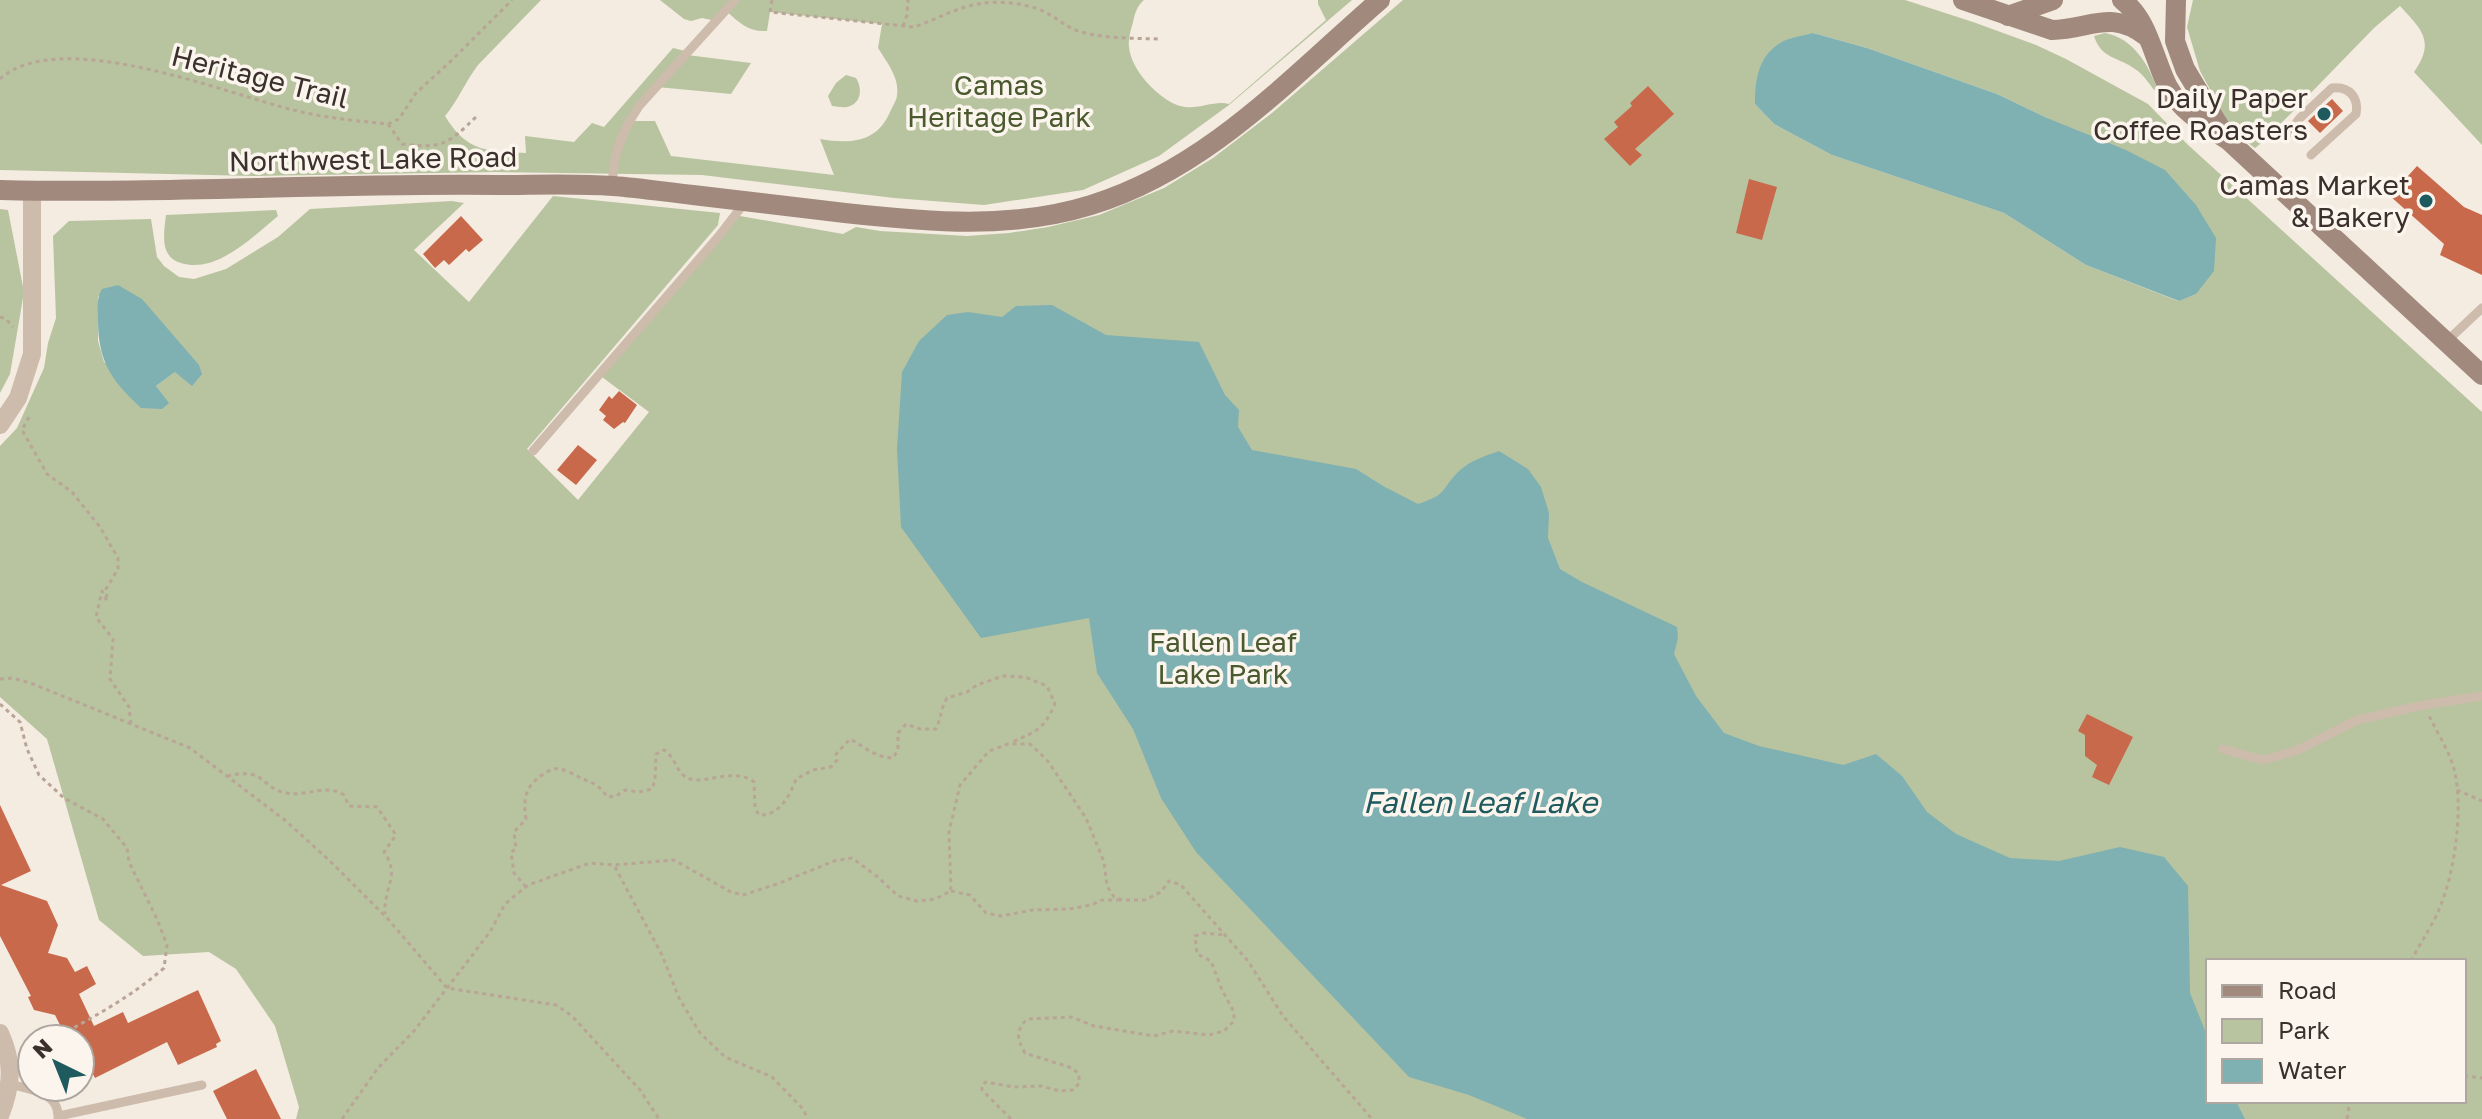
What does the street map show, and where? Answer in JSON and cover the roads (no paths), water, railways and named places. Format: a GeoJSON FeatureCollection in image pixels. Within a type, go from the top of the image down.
{"type":"FeatureCollection","features":[{"type":"Feature","properties":{"kind":"main road","name":"Northwest Lake Road"},"geometry":{"type":"LineString","coordinates":[[0,190],[425,184],[613,186],[891,218],[986,223],[1040,218],[1089,206],[1133,190],[1178,168],[1225,135],[1380,0]]}},
{"type":"Feature","properties":{"kind":"main road"},"geometry":{"type":"LineString","coordinates":[[1963,0],[2052,30],[2113,21],[2134,27],[2149,39]]}},
{"type":"Feature","properties":{"kind":"main road"},"geometry":{"type":"LineString","coordinates":[[2008,16],[2053,0]]}},
{"type":"Feature","properties":{"kind":"main road"},"geometry":{"type":"LineString","coordinates":[[2122,0],[2130,6],[2149,39],[2168,86],[2180,104],[2228,140],[2482,375]]}},
{"type":"Feature","properties":{"kind":"main road"},"geometry":{"type":"LineString","coordinates":[[2176,0],[2175,41],[2185,69],[2228,140]]}},
{"type":"Feature","properties":{"kind":"street"},"geometry":{"type":"LineString","coordinates":[[0,425],[18,398],[32,354],[32,191]]}},
{"type":"Feature","properties":{"kind":"street"},"geometry":{"type":"LineString","coordinates":[[0,1033],[9,1061],[6,1100]]}},
{"type":"Feature","properties":{"kind":"lane"},"geometry":{"type":"LineString","coordinates":[[613,186],[614,159],[639,106],[735,0]]}},
{"type":"Feature","properties":{"kind":"lane"},"geometry":{"type":"LineString","coordinates":[[2288,134],[2332,88],[2351,92],[2356,102],[2356,114],[2311,155]]}},
{"type":"Feature","properties":{"kind":"lane"},"geometry":{"type":"LineString","coordinates":[[533,451],[746,201]]}},
{"type":"Feature","properties":{"kind":"lane"},"geometry":{"type":"LineString","coordinates":[[2446,342],[2482,308]]}},
{"type":"Feature","properties":{"kind":"lane"},"geometry":{"type":"LineString","coordinates":[[2223,749],[2263,760],[2298,750],[2357,720],[2482,696]]}},
{"type":"Feature","properties":{"kind":"lane"},"geometry":{"type":"LineString","coordinates":[[6,1100],[49,1096],[58,1108],[58,1117],[202,1085]]}},
{"type":"Feature","properties":{"kind":"water"},"geometry":{"type":"Polygon","coordinates":[[[1813,33],[1867,48],[1997,94],[2165,170],[2196,205],[2216,238],[2214,271],[2196,294],[2179,301],[2086,265],[2004,213],[1832,155],[1774,124],[1755,104],[1763,61],[1782,42],[1813,33]]]}},
{"type":"Feature","properties":{"kind":"water"},"geometry":{"type":"Polygon","coordinates":[[[118,285],[142,299],[199,365],[202,374],[192,386],[175,372],[156,386],[169,403],[162,409],[141,408],[114,379],[100,347],[98,300],[102,289],[118,285]]]}},
{"type":"Feature","properties":{"kind":"water","name":"Fallen Leaf Lake"},"geometry":{"type":"Polygon","coordinates":[[[1052,305],[1106,335],[1199,342],[1225,395],[1239,410],[1238,427],[1252,450],[1356,469],[1418,504],[1439,495],[1467,465],[1499,451],[1528,469],[1541,487],[1549,513],[1548,538],[1560,569],[1677,627],[1674,654],[1696,696],[1724,733],[1759,746],[1843,765],[1876,754],[1902,776],[1927,812],[1956,834],[2010,858],[2059,861],[2120,847],[2164,857],[2188,886],[2190,993],[2206,1033],[2206,1103],[2237,1103],[2245,1119],[1527,1119],[1469,1095],[1409,1077],[1196,852],[1161,798],[1133,729],[1097,673],[1089,618],[981,638],[901,527],[897,449],[902,372],[919,341],[947,315],[968,312],[1002,317],[1016,306],[1052,305]]]}},
{"type":"Feature","properties":{"kind":"place","name":"Daily Paper Coffee Roasters"},"geometry":{"type":"Point","coordinates":[2324,114]}},
{"type":"Feature","properties":{"kind":"place","name":"Camas Market & Bakery"},"geometry":{"type":"Point","coordinates":[2426,201]}},
{"type":"Feature","properties":{"kind":"park label","name":"Camas Heritage Park"},"geometry":{"type":"Point","coordinates":[999,101]}},
{"type":"Feature","properties":{"kind":"park label","name":"Fallen Leaf Lake Park"},"geometry":{"type":"Point","coordinates":[1223,658]}}]}
